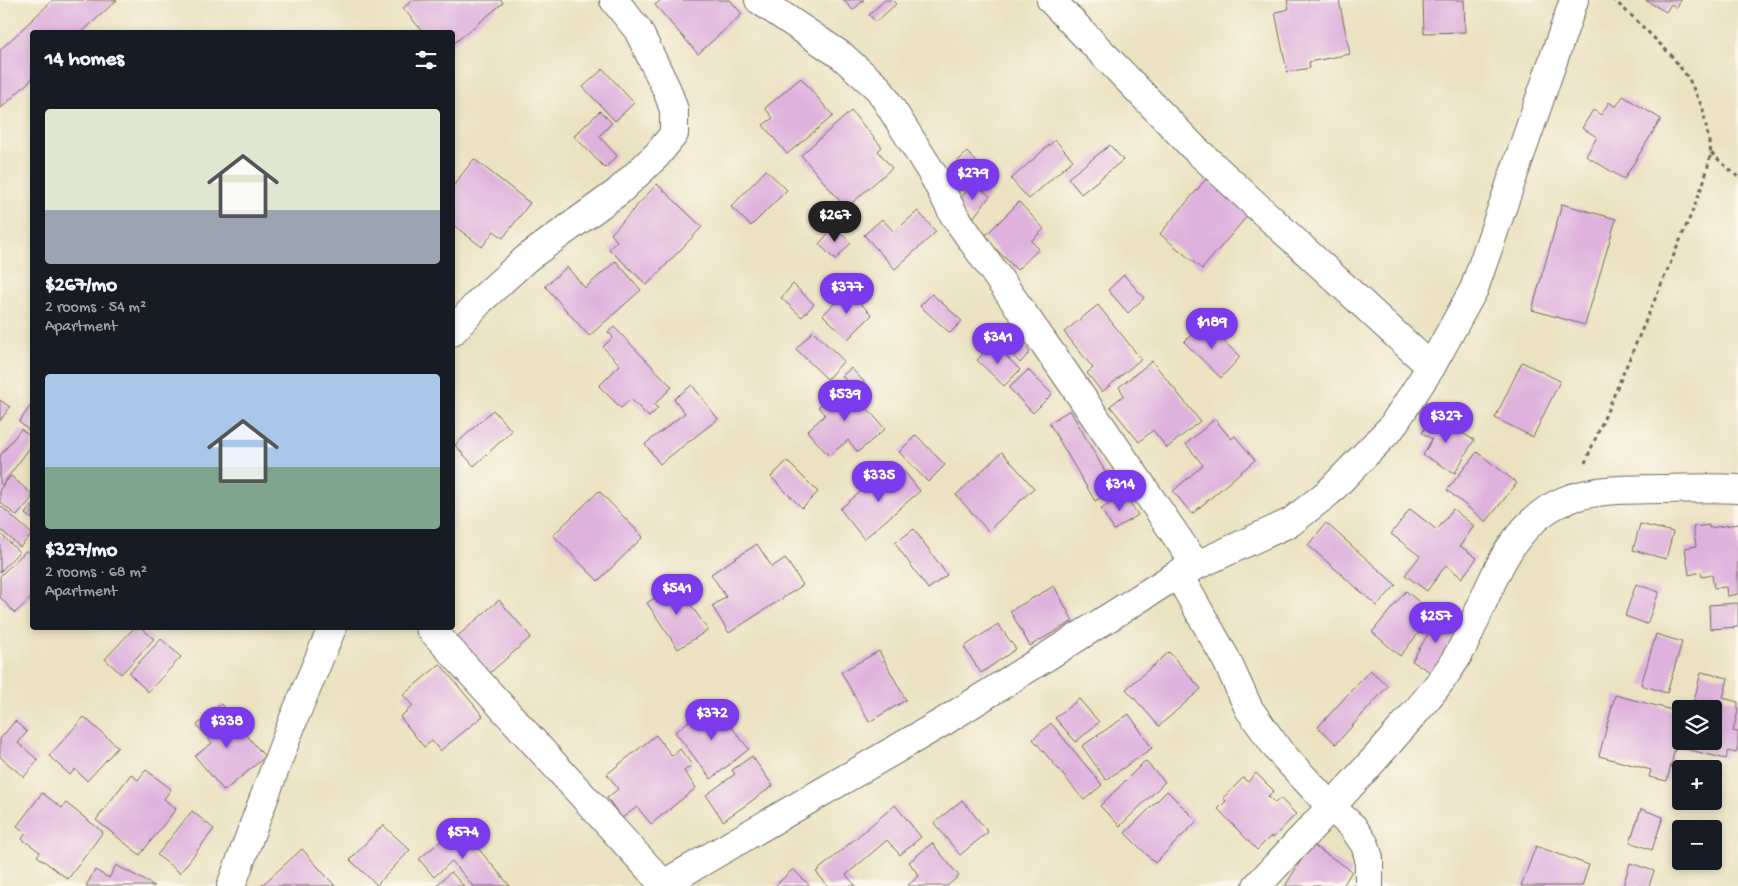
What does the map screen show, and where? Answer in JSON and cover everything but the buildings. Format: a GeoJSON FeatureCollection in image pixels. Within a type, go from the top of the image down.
{"type":"FeatureCollection","features":[{"type":"Feature","properties":{"kind":"street"},"geometry":{"type":"LineString","coordinates":[[455,329],[481,300],[527,258],[618,192],[657,155],[674,134],[674,110],[667,90],[638,30],[614,0]]}},
{"type":"Feature","properties":{"kind":"street"},"geometry":{"type":"LineString","coordinates":[[759,0],[842,56],[879,89],[932,172],[954,215],[1063,370],[1187,570],[1249,709],[1279,751],[1330,807],[1353,827],[1365,845],[1369,858],[1369,886]]}},
{"type":"Feature","properties":{"kind":"street"},"geometry":{"type":"LineString","coordinates":[[1051,0],[1193,147],[1431,367]]}},
{"type":"Feature","properties":{"kind":"street"},"geometry":{"type":"LineString","coordinates":[[432,630],[662,885],[943,722],[1187,570],[1291,522],[1329,492],[1391,428],[1431,367],[1474,289],[1574,0]]}},
{"type":"Feature","properties":{"kind":"street"},"geometry":{"type":"LineString","coordinates":[[1256,886],[1426,700],[1461,650],[1499,566],[1516,538],[1538,516],[1572,498],[1592,492],[1711,487],[1738,489]]}},
{"type":"Feature","properties":{"kind":"street"},"geometry":{"type":"LineString","coordinates":[[231,886],[287,736],[331,630]]}},
{"type":"Feature","properties":{"kind":"path"},"geometry":{"type":"LineString","coordinates":[[1572,498],[1594,440],[1693,210],[1711,153],[1703,110],[1689,79],[1671,55],[1614,0]]}},
{"type":"Feature","properties":{"kind":"path"},"geometry":{"type":"LineString","coordinates":[[1711,153],[1738,177]]}}]}
